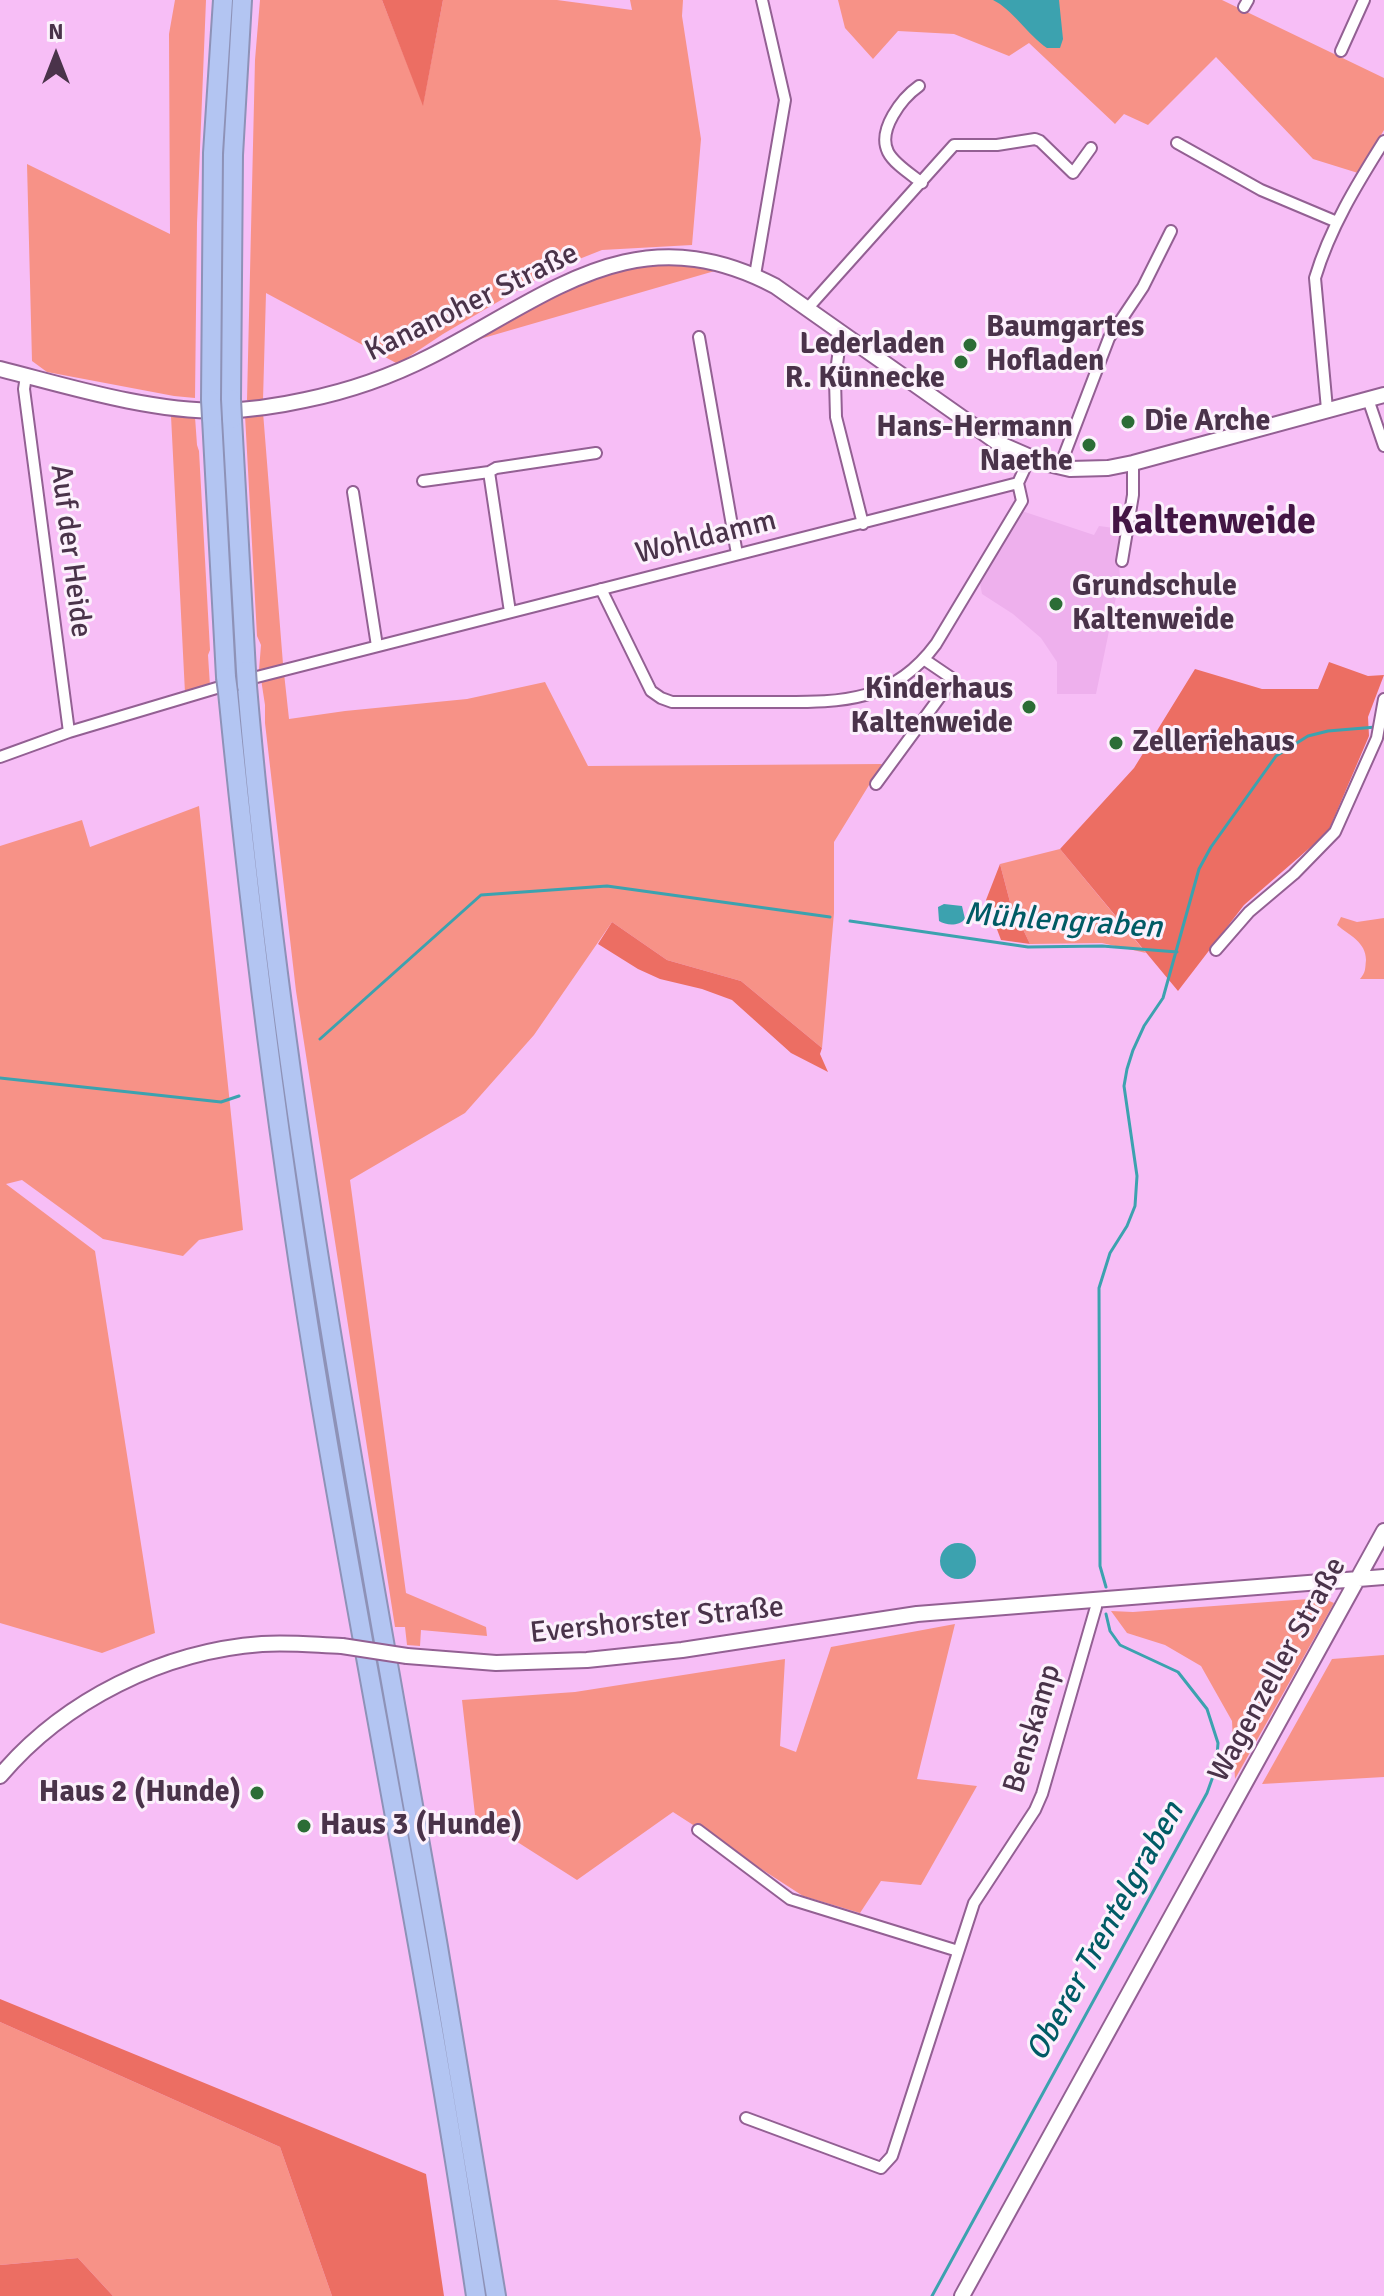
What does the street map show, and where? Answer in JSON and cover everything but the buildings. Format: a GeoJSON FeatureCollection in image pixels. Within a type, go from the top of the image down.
{"type":"FeatureCollection","features":[{"type":"Feature","properties":{"kind":"highway"},"geometry":{"type":"LineString","coordinates":[[223,0],[212,181],[212,409],[227,684],[257,973],[327,1440],[476,2296]]}},
{"type":"Feature","properties":{"kind":"highway"},"geometry":{"type":"LineString","coordinates":[[242,0],[232,169],[231,399],[247,679],[276,971],[310,1204],[370,1572],[437,1940],[496,2296]]}},
{"type":"Feature","properties":{"kind":"street"},"geometry":{"type":"LineString","coordinates":[[755,275],[785,100],[762,0]]}},
{"type":"Feature","properties":{"kind":"street"},"geometry":{"type":"LineString","coordinates":[[1341,51],[1364,0]]}},
{"type":"Feature","properties":{"kind":"street"},"geometry":{"type":"LineString","coordinates":[[919,86],[906,95],[896,108],[886,143],[889,155],[922,183]]}},
{"type":"Feature","properties":{"kind":"street"},"geometry":{"type":"LineString","coordinates":[[807,309],[954,145],[997,145],[1035,139],[1073,173],[1091,148]]}},
{"type":"Feature","properties":{"kind":"street"},"geometry":{"type":"LineString","coordinates":[[1327,409],[1315,278],[1349,198],[1384,141]]}},
{"type":"Feature","properties":{"kind":"street"},"geometry":{"type":"LineString","coordinates":[[1177,143],[1261,190],[1337,222]]}},
{"type":"Feature","properties":{"kind":"street"},"geometry":{"type":"LineString","coordinates":[[1060,466],[1109,338],[1143,287],[1171,231]]}},
{"type":"Feature","properties":{"kind":"street","name":"Kananoher Straße"},"geometry":{"type":"LineString","coordinates":[[0,369],[148,404],[220,411],[304,400],[352,389],[392,375],[561,284],[588,273],[627,262],[682,258],[716,262],[755,275],[775,286],[998,443],[1060,466],[1096,469],[1133,463],[1384,395]]}},
{"type":"Feature","properties":{"kind":"street"},"geometry":{"type":"LineString","coordinates":[[841,333],[835,380],[836,417],[863,524]]}},
{"type":"Feature","properties":{"kind":"street"},"geometry":{"type":"LineString","coordinates":[[699,337],[737,554]]}},
{"type":"Feature","properties":{"kind":"street","name":"Auf der Heide"},"geometry":{"type":"LineString","coordinates":[[26,376],[24,389],[69,732]]}},
{"type":"Feature","properties":{"kind":"street"},"geometry":{"type":"LineString","coordinates":[[1368,399],[1384,446]]}},
{"type":"Feature","properties":{"kind":"street"},"geometry":{"type":"LineString","coordinates":[[423,481],[596,453]]}},
{"type":"Feature","properties":{"kind":"street"},"geometry":{"type":"LineString","coordinates":[[601,589],[651,691],[661,698],[672,702],[841,701],[867,695],[890,686],[925,660],[1022,501],[1018,483],[1030,457]]}},
{"type":"Feature","properties":{"kind":"street"},"geometry":{"type":"LineString","coordinates":[[1122,561],[1133,495],[1133,463]]}},
{"type":"Feature","properties":{"kind":"street"},"geometry":{"type":"LineString","coordinates":[[489,472],[510,612]]}},
{"type":"Feature","properties":{"kind":"street","name":"Wohldamm"},"geometry":{"type":"LineString","coordinates":[[0,757],[69,732],[273,671],[1018,483]]}},
{"type":"Feature","properties":{"kind":"street"},"geometry":{"type":"LineString","coordinates":[[353,492],[377,646]]}},
{"type":"Feature","properties":{"kind":"street"},"geometry":{"type":"LineString","coordinates":[[876,784],[953,679],[925,660]]}},
{"type":"Feature","properties":{"kind":"street"},"geometry":{"type":"LineString","coordinates":[[1216,950],[1249,912],[1294,874],[1335,832],[1371,755],[1384,699]]}},
{"type":"Feature","properties":{"kind":"street","name":"Wagenzeller Straße"},"geometry":{"type":"LineString","coordinates":[[962,2296],[1384,1531]]}},
{"type":"Feature","properties":{"kind":"street","name":"Evershorster Straße"},"geometry":{"type":"LineString","coordinates":[[0,1776],[30,1744],[94,1697],[153,1668],[237,1646],[289,1643],[342,1646],[407,1656],[496,1663],[587,1660],[682,1650],[917,1614],[1384,1577]]}},
{"type":"Feature","properties":{"kind":"street","name":"Benskamp"},"geometry":{"type":"LineString","coordinates":[[746,2118],[881,2168],[892,2156],[974,1903],[1035,1810],[1042,1794],[1096,1600]]}},
{"type":"Feature","properties":{"kind":"street"},"geometry":{"type":"LineString","coordinates":[[698,1830],[790,1899],[958,1951]]}},
{"type":"Feature","properties":{"kind":"shaded area"},"geometry":{"type":"Polygon","coordinates":[[[175,0],[206,0],[197,223],[195,398],[47,372],[32,361],[27,164],[170,234],[169,34],[175,0]]]}},
{"type":"Feature","properties":{"kind":"shaded area"},"geometry":{"type":"Polygon","coordinates":[[[260,0],[382,0],[423,104],[443,0],[557,0],[632,10],[630,0],[683,0],[682,16],[701,139],[692,245],[602,250],[554,269],[398,364],[266,293],[263,400],[247,400],[255,60],[260,0]]]}},
{"type":"Feature","properties":{"kind":"shaded area"},"geometry":{"type":"Polygon","coordinates":[[[382,0],[443,0],[423,106],[382,0]]]}},
{"type":"Feature","properties":{"kind":"shaded area"},"geometry":{"type":"Polygon","coordinates":[[[838,0],[1222,0],[1384,78],[1384,130],[1358,173],[1313,159],[1216,57],[1148,125],[1124,114],[1115,124],[1029,43],[1009,56],[954,34],[898,31],[873,59],[845,28],[838,0]]]}},
{"type":"Feature","properties":{"kind":"shaded area"},"geometry":{"type":"Polygon","coordinates":[[[993,0],[1059,0],[1063,39],[1060,48],[1047,48],[1007,9],[993,0]]]}},
{"type":"Feature","properties":{"kind":"shaded area"},"geometry":{"type":"Polygon","coordinates":[[[664,263],[725,268],[473,341],[560,290],[602,275],[664,263]]]}},
{"type":"Feature","properties":{"kind":"shaded area"},"geometry":{"type":"Polygon","coordinates":[[[263,412],[283,664],[259,670],[261,645],[257,636],[245,415],[263,412]]]}},
{"type":"Feature","properties":{"kind":"shaded area"},"geometry":{"type":"Polygon","coordinates":[[[171,416],[195,417],[210,650],[210,686],[185,693],[171,416]]]}},
{"type":"Feature","properties":{"kind":"shaded area","name":"Grundschule Kaltenweide"},"geometry":{"type":"Polygon","coordinates":[[[1022,511],[1094,535],[1099,526],[1122,529],[1120,578],[1096,694],[1057,694],[1057,662],[1041,638],[1013,614],[982,594],[980,583],[1022,511]]]}},
{"type":"Feature","properties":{"kind":"shaded area"},"geometry":{"type":"Polygon","coordinates":[[[1329,662],[1368,676],[1384,675],[1368,717],[1369,736],[1328,832],[1244,905],[1178,991],[1060,849],[1134,768],[1195,669],[1262,689],[1318,689],[1329,662]]]}},
{"type":"Feature","properties":{"kind":"shaded area"},"geometry":{"type":"Polygon","coordinates":[[[284,673],[289,719],[467,699],[545,682],[588,766],[882,764],[834,842],[834,913],[822,1048],[741,981],[667,960],[612,922],[534,1035],[465,1113],[350,1180],[406,1593],[486,1627],[487,1636],[421,1630],[420,1646],[407,1645],[405,1627],[395,1627],[296,991],[261,679],[284,673]]]}},
{"type":"Feature","properties":{"kind":"shaded area"},"geometry":{"type":"Polygon","coordinates":[[[199,806],[243,1230],[199,1240],[183,1256],[103,1239],[22,1180],[6,1184],[95,1251],[155,1633],[102,1653],[0,1623],[0,846],[82,820],[90,847],[199,806]]]}},
{"type":"Feature","properties":{"kind":"shaded area"},"geometry":{"type":"Polygon","coordinates":[[[1060,849],[1146,953],[1102,943],[1030,944],[1010,902],[1000,864],[1060,849]]]}},
{"type":"Feature","properties":{"kind":"shaded area"},"geometry":{"type":"Polygon","coordinates":[[[1000,864],[1010,902],[1030,944],[1001,940],[986,900],[1000,864]]]}},
{"type":"Feature","properties":{"kind":"shaded area"},"geometry":{"type":"Polygon","coordinates":[[[944,904],[962,906],[965,919],[953,924],[939,921],[938,907],[944,904]]]}},
{"type":"Feature","properties":{"kind":"shaded area"},"geometry":{"type":"Polygon","coordinates":[[[1341,917],[1357,922],[1384,918],[1384,979],[1360,979],[1365,970],[1365,954],[1356,940],[1337,925],[1341,917]]]}},
{"type":"Feature","properties":{"kind":"shaded area"},"geometry":{"type":"Polygon","coordinates":[[[612,922],[667,960],[741,981],[822,1048],[820,1054],[828,1072],[791,1053],[732,1000],[660,979],[598,944],[612,922]]]}},
{"type":"Feature","properties":{"kind":"shaded area"},"geometry":{"type":"Polygon","coordinates":[[[958,1543],[971,1548],[976,1561],[971,1574],[958,1579],[945,1574],[940,1561],[945,1548],[958,1543]]]}},
{"type":"Feature","properties":{"kind":"shaded area"},"geometry":{"type":"Polygon","coordinates":[[[1322,1598],[1334,1603],[1235,1779],[1232,1721],[1201,1666],[1165,1645],[1127,1633],[1111,1611],[1133,1612],[1322,1598]]]}},
{"type":"Feature","properties":{"kind":"shaded area"},"geometry":{"type":"Polygon","coordinates":[[[955,1624],[917,1779],[977,1786],[921,1885],[881,1881],[860,1913],[803,1896],[673,1812],[577,1880],[475,1815],[462,1700],[575,1692],[785,1659],[780,1746],[796,1752],[831,1647],[955,1624]]]}},
{"type":"Feature","properties":{"kind":"shaded area"},"geometry":{"type":"Polygon","coordinates":[[[1384,1655],[1384,1777],[1262,1784],[1332,1659],[1384,1655]]]}},
{"type":"Feature","properties":{"kind":"shaded area"},"geometry":{"type":"Polygon","coordinates":[[[0,1999],[426,2174],[444,2296],[332,2296],[280,2147],[0,2022],[0,1999]]]}},
{"type":"Feature","properties":{"kind":"shaded area"},"geometry":{"type":"Polygon","coordinates":[[[0,2022],[280,2147],[332,2296],[113,2296],[78,2258],[0,2265],[0,2022]]]}},
{"type":"Feature","properties":{"kind":"shaded area"},"geometry":{"type":"Polygon","coordinates":[[[78,2258],[113,2296],[0,2296],[0,2265],[78,2258]]]}},
{"type":"Feature","properties":{"kind":"waterway","name":"Oberer Trentelgraben"},"geometry":{"type":"LineString","coordinates":[[1106,1587],[1100,1566],[1099,1288],[1110,1253],[1135,1206],[1137,1176],[1124,1086],[1127,1069],[1144,1026],[1163,998],[1199,869],[1211,847],[1276,756],[1308,736],[1376,727]]}},
{"type":"Feature","properties":{"kind":"waterway","name":"Mühlengraben"},"geometry":{"type":"LineString","coordinates":[[320,1039],[481,895],[607,886],[830,917]]}},
{"type":"Feature","properties":{"kind":"waterway","name":"Mühlengraben"},"geometry":{"type":"LineString","coordinates":[[850,921],[1028,947],[1102,946],[1177,952]]}},
{"type":"Feature","properties":{"kind":"waterway","name":"Mühlengraben"},"geometry":{"type":"LineString","coordinates":[[0,1078],[221,1102],[239,1096]]}},
{"type":"Feature","properties":{"kind":"waterway","name":"Oberer Trentelgraben"},"geometry":{"type":"LineString","coordinates":[[932,2296],[1207,1793],[1216,1768],[1218,1743],[1207,1709],[1178,1672],[1120,1645],[1110,1631],[1106,1614]]}},
{"type":"Feature","properties":{"kind":"place","name":"Baumgartes Hofladen"},"geometry":{"type":"Point","coordinates":[970,345]}},
{"type":"Feature","properties":{"kind":"place","name":"Lederladen R. Künnecke"},"geometry":{"type":"Point","coordinates":[961,362]}},
{"type":"Feature","properties":{"kind":"place","name":"Die Arche"},"geometry":{"type":"Point","coordinates":[1128,422]}},
{"type":"Feature","properties":{"kind":"place","name":"Hans-Hermann Naethe"},"geometry":{"type":"Point","coordinates":[1089,445]}},
{"type":"Feature","properties":{"kind":"place","name":"Grundschule Kaltenweide"},"geometry":{"type":"Point","coordinates":[1056,604]}},
{"type":"Feature","properties":{"kind":"place","name":"Kinderhaus Kaltenweide"},"geometry":{"type":"Point","coordinates":[1029,707]}},
{"type":"Feature","properties":{"kind":"place","name":"Zelleriehaus"},"geometry":{"type":"Point","coordinates":[1116,743]}},
{"type":"Feature","properties":{"kind":"place","name":"Haus 2 (Hunde)"},"geometry":{"type":"Point","coordinates":[257,1793]}},
{"type":"Feature","properties":{"kind":"place","name":"Haus 3 (Hunde)"},"geometry":{"type":"Point","coordinates":[304,1826]}},
{"type":"Feature","properties":{"kind":"district","name":"Kaltenweide"},"geometry":{"type":"Point","coordinates":[1213,523]}}]}
